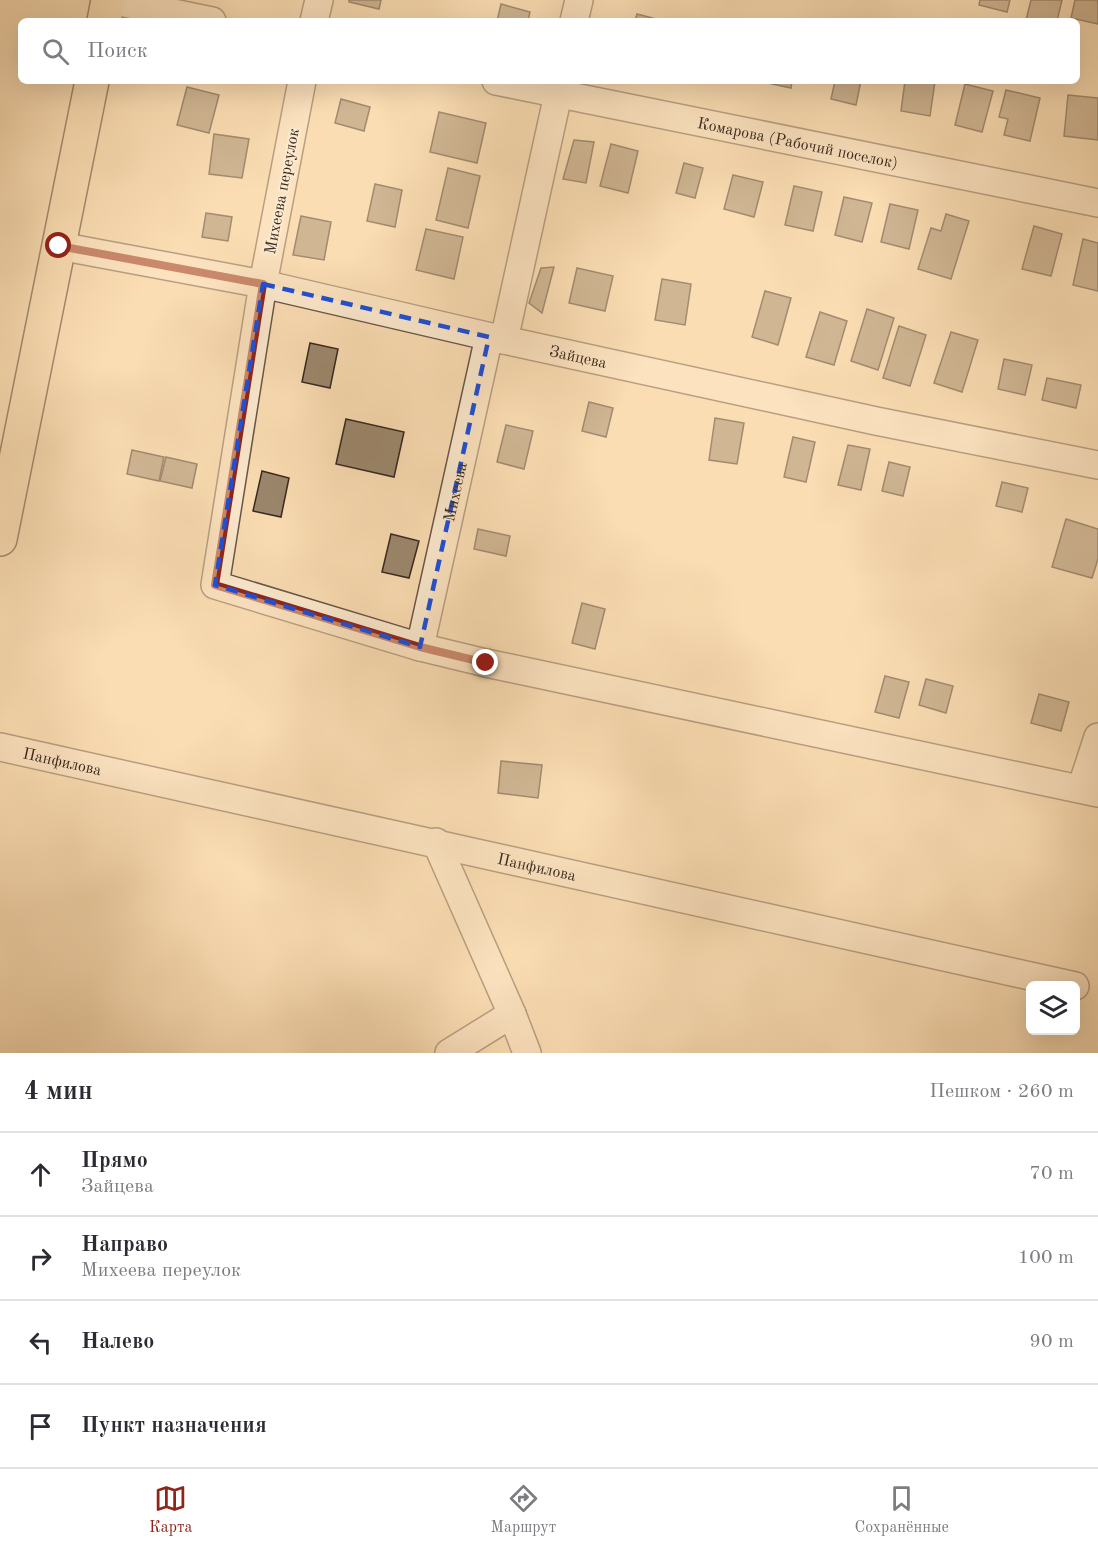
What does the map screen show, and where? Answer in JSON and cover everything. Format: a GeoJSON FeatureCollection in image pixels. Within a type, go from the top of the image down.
{"type":"FeatureCollection","features":[{"type":"Feature","properties":{"kind":"highway"},"geometry":{"type":"LineString","coordinates":[[105,18],[109,0]]}},
{"type":"Feature","properties":{"kind":"highway"},"geometry":{"type":"LineString","coordinates":[[0,539],[91,84]]}},
{"type":"Feature","properties":{"kind":"street"},"geometry":{"type":"LineString","coordinates":[[109,0],[197,18]]}},
{"type":"Feature","properties":{"kind":"street"},"geometry":{"type":"LineString","coordinates":[[315,18],[319,0]]}},
{"type":"Feature","properties":{"kind":"street"},"geometry":{"type":"LineString","coordinates":[[575,18],[579,0]]}},
{"type":"Feature","properties":{"kind":"street","name":"Михеева переулок"},"geometry":{"type":"LineString","coordinates":[[301,84],[263,284],[215,585],[420,647]]}},
{"type":"Feature","properties":{"kind":"street","name":"Комарова (Рабочий поселок)"},"geometry":{"type":"LineString","coordinates":[[523,84],[559,88],[1098,202]]}},
{"type":"Feature","properties":{"kind":"street","name":"Михеева"},"geometry":{"type":"LineString","coordinates":[[420,647],[559,88]]}},
{"type":"Feature","properties":{"kind":"street","name":"Зайцева"},"geometry":{"type":"LineString","coordinates":[[59,246],[263,284],[496,338],[876,421],[1098,465]]}},
{"type":"Feature","properties":{"kind":"street"},"geometry":{"type":"LineString","coordinates":[[420,647],[497,666],[1090,791],[1098,737]]}},
{"type":"Feature","properties":{"kind":"street","name":"Панфилова"},"geometry":{"type":"LineString","coordinates":[[0,747],[436,842],[1053,981]]}},
{"type":"Feature","properties":{"kind":"street"},"geometry":{"type":"LineString","coordinates":[[436,842],[527,1053]]}},
{"type":"Feature","properties":{"kind":"street","name":"Панфилова"},"geometry":{"type":"LineString","coordinates":[[1080,987],[1098,991]]}},
{"type":"Feature","properties":{"kind":"street"},"geometry":{"type":"LineString","coordinates":[[449,1053],[512,1014]]}},
{"type":"Feature","properties":{"kind":"highlighted area"},"geometry":{"type":"Polygon","coordinates":[[[263,284],[489,337],[420,647],[215,585],[263,284]]]}},
{"type":"Feature","properties":{"kind":"building"},"geometry":{"type":"Polygon","coordinates":[[[349,0],[381,0],[379,9],[349,2],[349,0]]]}},
{"type":"Feature","properties":{"kind":"building"},"geometry":{"type":"Polygon","coordinates":[[[980,0],[1010,0],[1007,12],[979,5],[980,0]]]}},
{"type":"Feature","properties":{"kind":"building"},"geometry":{"type":"Polygon","coordinates":[[[1031,0],[1062,0],[1058,18],[1026,18],[1031,0]]]}},
{"type":"Feature","properties":{"kind":"building"},"geometry":{"type":"Polygon","coordinates":[[[1075,0],[1098,0],[1098,24],[1080,20],[1080,18],[1071,18],[1075,0]]]}},
{"type":"Feature","properties":{"kind":"building"},"geometry":{"type":"Polygon","coordinates":[[[501,4],[530,12],[529,18],[498,18],[501,4]]]}},
{"type":"Feature","properties":{"kind":"building"},"geometry":{"type":"Polygon","coordinates":[[[637,14],[652,18],[636,18],[637,14]]]}},
{"type":"Feature","properties":{"kind":"building"},"geometry":{"type":"Polygon","coordinates":[[[772,84],[792,84],[791,88],[772,84]]]}},
{"type":"Feature","properties":{"kind":"building"},"geometry":{"type":"Polygon","coordinates":[[[834,84],[860,84],[856,105],[831,99],[834,84]]]}},
{"type":"Feature","properties":{"kind":"building"},"geometry":{"type":"Polygon","coordinates":[[[905,84],[935,84],[930,116],[901,111],[905,84]]]}},
{"type":"Feature","properties":{"kind":"building"},"geometry":{"type":"Polygon","coordinates":[[[965,84],[993,91],[982,132],[955,125],[965,84]]]}},
{"type":"Feature","properties":{"kind":"building"},"geometry":{"type":"Polygon","coordinates":[[[187,87],[219,95],[209,133],[177,125],[187,87]]]}},
{"type":"Feature","properties":{"kind":"building"},"geometry":{"type":"Polygon","coordinates":[[[1006,90],[1040,98],[1030,141],[1004,135],[1008,119],[999,117],[1006,90]]]}},
{"type":"Feature","properties":{"kind":"building"},"geometry":{"type":"Polygon","coordinates":[[[1068,95],[1098,98],[1098,140],[1064,136],[1068,95]]]}},
{"type":"Feature","properties":{"kind":"building"},"geometry":{"type":"Polygon","coordinates":[[[341,99],[370,107],[364,131],[335,123],[341,99]]]}},
{"type":"Feature","properties":{"kind":"building"},"geometry":{"type":"Polygon","coordinates":[[[439,112],[486,123],[477,163],[430,152],[439,112]]]}},
{"type":"Feature","properties":{"kind":"building"},"geometry":{"type":"Polygon","coordinates":[[[214,134],[249,139],[242,178],[209,174],[214,134]]]}},
{"type":"Feature","properties":{"kind":"building"},"geometry":{"type":"Polygon","coordinates":[[[574,140],[594,142],[586,183],[563,179],[574,140]]]}},
{"type":"Feature","properties":{"kind":"building"},"geometry":{"type":"Polygon","coordinates":[[[611,144],[638,151],[628,193],[600,186],[611,144]]]}},
{"type":"Feature","properties":{"kind":"building"},"geometry":{"type":"Polygon","coordinates":[[[684,163],[703,168],[695,198],[676,193],[684,163]]]}},
{"type":"Feature","properties":{"kind":"building"},"geometry":{"type":"Polygon","coordinates":[[[448,168],[480,176],[468,228],[436,220],[448,168]]]}},
{"type":"Feature","properties":{"kind":"building"},"geometry":{"type":"Polygon","coordinates":[[[733,175],[763,182],[754,217],[724,209],[733,175]]]}},
{"type":"Feature","properties":{"kind":"building"},"geometry":{"type":"Polygon","coordinates":[[[375,184],[402,190],[395,227],[367,221],[375,184]]]}},
{"type":"Feature","properties":{"kind":"building"},"geometry":{"type":"Polygon","coordinates":[[[794,186],[822,192],[813,231],[785,225],[794,186]]]}},
{"type":"Feature","properties":{"kind":"building"},"geometry":{"type":"Polygon","coordinates":[[[844,197],[872,203],[862,242],[835,235],[844,197]]]}},
{"type":"Feature","properties":{"kind":"building"},"geometry":{"type":"Polygon","coordinates":[[[890,204],[918,210],[909,249],[881,242],[890,204]]]}},
{"type":"Feature","properties":{"kind":"building"},"geometry":{"type":"Polygon","coordinates":[[[206,213],[232,217],[228,241],[202,237],[206,213]]]}},
{"type":"Feature","properties":{"kind":"building"},"geometry":{"type":"Polygon","coordinates":[[[946,214],[969,221],[951,279],[918,269],[931,228],[941,231],[946,214]]]}},
{"type":"Feature","properties":{"kind":"building"},"geometry":{"type":"Polygon","coordinates":[[[301,216],[331,222],[324,260],[293,255],[301,216]]]}},
{"type":"Feature","properties":{"kind":"building"},"geometry":{"type":"Polygon","coordinates":[[[1034,226],[1062,234],[1051,276],[1022,269],[1034,226]]]}},
{"type":"Feature","properties":{"kind":"building"},"geometry":{"type":"Polygon","coordinates":[[[426,229],[463,237],[454,279],[416,270],[426,229]]]}},
{"type":"Feature","properties":{"kind":"building"},"geometry":{"type":"Polygon","coordinates":[[[1083,239],[1098,243],[1098,291],[1073,285],[1083,239]]]}},
{"type":"Feature","properties":{"kind":"building"},"geometry":{"type":"Polygon","coordinates":[[[554,267],[542,313],[529,303],[541,268],[554,267]]]}},
{"type":"Feature","properties":{"kind":"building"},"geometry":{"type":"Polygon","coordinates":[[[577,268],[613,276],[605,311],[569,303],[577,268]]]}},
{"type":"Feature","properties":{"kind":"building"},"geometry":{"type":"Polygon","coordinates":[[[662,279],[691,284],[685,325],[655,320],[662,279]]]}},
{"type":"Feature","properties":{"kind":"building"},"geometry":{"type":"Polygon","coordinates":[[[765,291],[791,298],[778,345],[752,337],[765,291]]]}},
{"type":"Feature","properties":{"kind":"building"},"geometry":{"type":"Polygon","coordinates":[[[867,309],[894,318],[878,370],[851,361],[867,309]]]}},
{"type":"Feature","properties":{"kind":"building"},"geometry":{"type":"Polygon","coordinates":[[[820,312],[847,321],[834,365],[806,357],[820,312]]]}},
{"type":"Feature","properties":{"kind":"building"},"geometry":{"type":"Polygon","coordinates":[[[899,326],[926,335],[910,386],[883,378],[899,326]]]}},
{"type":"Feature","properties":{"kind":"building"},"geometry":{"type":"Polygon","coordinates":[[[951,332],[978,340],[962,392],[934,383],[951,332]]]}},
{"type":"Feature","properties":{"kind":"building"},"geometry":{"type":"Polygon","coordinates":[[[310,343],[338,349],[330,388],[302,382],[310,343]]]}},
{"type":"Feature","properties":{"kind":"building"},"geometry":{"type":"Polygon","coordinates":[[[1004,359],[1032,365],[1025,395],[998,389],[1004,359]]]}},
{"type":"Feature","properties":{"kind":"building"},"geometry":{"type":"Polygon","coordinates":[[[1047,378],[1081,385],[1076,408],[1042,400],[1047,378]]]}},
{"type":"Feature","properties":{"kind":"building"},"geometry":{"type":"Polygon","coordinates":[[[589,402],[613,408],[606,437],[582,431],[589,402]]]}},
{"type":"Feature","properties":{"kind":"building"},"geometry":{"type":"Polygon","coordinates":[[[715,418],[744,423],[737,464],[709,460],[715,418]]]}},
{"type":"Feature","properties":{"kind":"building"},"geometry":{"type":"Polygon","coordinates":[[[346,419],[404,432],[394,477],[336,464],[346,419]]]}},
{"type":"Feature","properties":{"kind":"building"},"geometry":{"type":"Polygon","coordinates":[[[506,425],[533,431],[524,469],[497,462],[506,425]]]}},
{"type":"Feature","properties":{"kind":"building"},"geometry":{"type":"Polygon","coordinates":[[[793,437],[815,442],[806,482],[784,477],[793,437]]]}},
{"type":"Feature","properties":{"kind":"building"},"geometry":{"type":"Polygon","coordinates":[[[848,445],[870,449],[861,490],[838,485],[848,445]]]}},
{"type":"Feature","properties":{"kind":"building"},"geometry":{"type":"Polygon","coordinates":[[[132,450],[164,457],[159,481],[127,474],[132,450]]]}},
{"type":"Feature","properties":{"kind":"building"},"geometry":{"type":"Polygon","coordinates":[[[166,457],[197,464],[192,488],[160,481],[166,457]]]}},
{"type":"Feature","properties":{"kind":"building"},"geometry":{"type":"Polygon","coordinates":[[[889,462],[910,467],[903,496],[882,491],[889,462]]]}},
{"type":"Feature","properties":{"kind":"building"},"geometry":{"type":"Polygon","coordinates":[[[262,471],[289,478],[281,517],[253,511],[262,471]]]}},
{"type":"Feature","properties":{"kind":"building"},"geometry":{"type":"Polygon","coordinates":[[[1002,482],[1028,488],[1022,512],[996,506],[1002,482]]]}},
{"type":"Feature","properties":{"kind":"building"},"geometry":{"type":"Polygon","coordinates":[[[1066,519],[1098,529],[1098,559],[1092,578],[1052,567],[1066,519]]]}},
{"type":"Feature","properties":{"kind":"building"},"geometry":{"type":"Polygon","coordinates":[[[478,529],[510,536],[506,556],[474,549],[478,529]]]}},
{"type":"Feature","properties":{"kind":"building"},"geometry":{"type":"Polygon","coordinates":[[[391,534],[419,541],[409,578],[382,572],[391,534]]]}},
{"type":"Feature","properties":{"kind":"building"},"geometry":{"type":"Polygon","coordinates":[[[582,603],[605,609],[595,649],[572,643],[582,603]]]}},
{"type":"Feature","properties":{"kind":"building"},"geometry":{"type":"Polygon","coordinates":[[[885,676],[909,682],[899,718],[875,712],[885,676]]]}},
{"type":"Feature","properties":{"kind":"building"},"geometry":{"type":"Polygon","coordinates":[[[926,679],[953,686],[946,713],[919,705],[926,679]]]}},
{"type":"Feature","properties":{"kind":"building"},"geometry":{"type":"Polygon","coordinates":[[[1039,694],[1069,702],[1061,731],[1031,723],[1039,694]]]}},
{"type":"Feature","properties":{"kind":"building"},"geometry":{"type":"Polygon","coordinates":[[[501,761],[542,765],[538,798],[498,793],[501,761]]]}},
{"type":"Feature","properties":{"kind":"route"},"geometry":{"type":"LineString","coordinates":[[59,246],[263,284],[215,585],[420,647],[486,663]]}}]}
